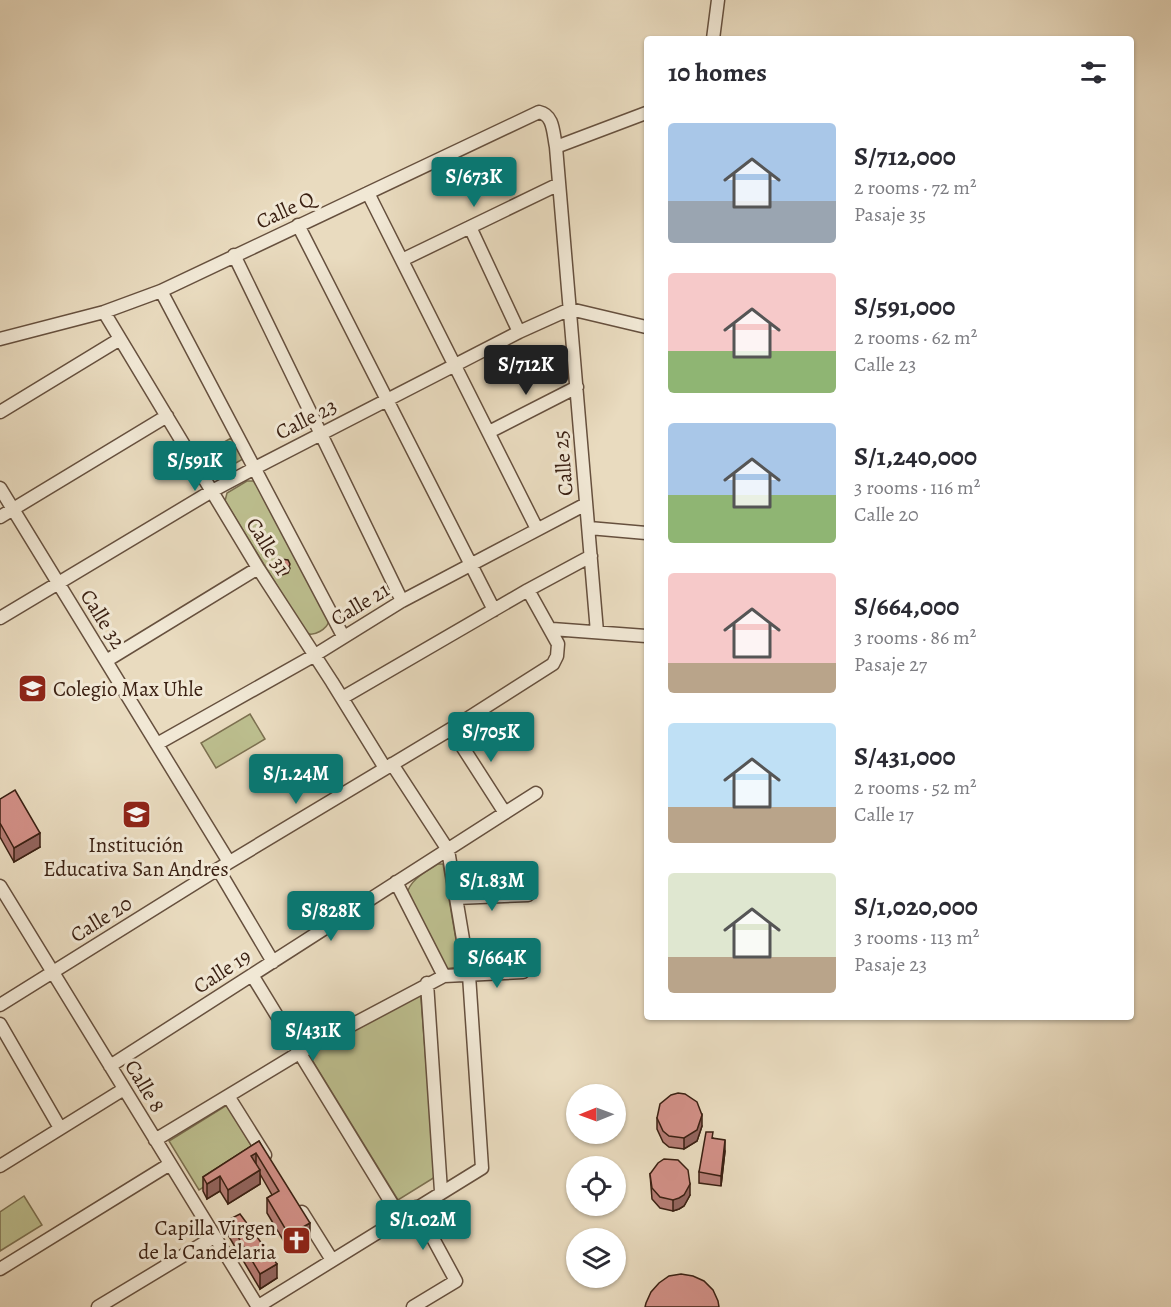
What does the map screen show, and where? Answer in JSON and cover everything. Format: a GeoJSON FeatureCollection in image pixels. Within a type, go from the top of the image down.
{"type":"FeatureCollection","features":[{"type":"Feature","properties":{"kind":"street"},"geometry":{"type":"LineString","coordinates":[[713,36],[718,0]]}},
{"type":"Feature","properties":{"kind":"street","name":"Calle Q"},"geometry":{"type":"LineString","coordinates":[[0,339],[104,312],[161,291],[539,111],[546,113],[550,118],[556,147]]}},
{"type":"Feature","properties":{"kind":"street"},"geometry":{"type":"LineString","coordinates":[[556,147],[644,118]]}},
{"type":"Feature","properties":{"kind":"street","name":"Calle 25"},"geometry":{"type":"LineString","coordinates":[[556,147],[597,633]]}},
{"type":"Feature","properties":{"kind":"street"},"geometry":{"type":"LineString","coordinates":[[402,260],[559,184]]}},
{"type":"Feature","properties":{"kind":"street"},"geometry":{"type":"LineString","coordinates":[[369,193],[537,529]]}},
{"type":"Feature","properties":{"kind":"street"},"geometry":{"type":"LineString","coordinates":[[298,225],[494,610]]}},
{"type":"Feature","properties":{"kind":"street"},"geometry":{"type":"LineString","coordinates":[[470,227],[519,332]]}},
{"type":"Feature","properties":{"kind":"street"},"geometry":{"type":"LineString","coordinates":[[234,255],[402,601]]}},
{"type":"Feature","properties":{"kind":"street"},"geometry":{"type":"LineString","coordinates":[[161,291],[343,636]]}},
{"type":"Feature","properties":{"kind":"street"},"geometry":{"type":"LineString","coordinates":[[570,309],[644,327]]}},
{"type":"Feature","properties":{"kind":"street","name":"Calle 23"},"geometry":{"type":"LineString","coordinates":[[0,618],[212,491],[519,332],[570,309]]}},
{"type":"Feature","properties":{"kind":"street","name":"Calle 31"},"geometry":{"type":"LineString","coordinates":[[104,312],[258,568],[342,698],[448,850]]}},
{"type":"Feature","properties":{"kind":"street"},"geometry":{"type":"LineString","coordinates":[[0,412],[120,339]]}},
{"type":"Feature","properties":{"kind":"street"},"geometry":{"type":"LineString","coordinates":[[489,432],[576,387]]}},
{"type":"Feature","properties":{"kind":"street"},"geometry":{"type":"LineString","coordinates":[[0,517],[167,416]]}},
{"type":"Feature","properties":{"kind":"street","name":"Calle 32"},"geometry":{"type":"LineString","coordinates":[[0,488],[229,862]]}},
{"type":"Feature","properties":{"kind":"street","name":"Calle 21"},"geometry":{"type":"LineString","coordinates":[[157,744],[315,655],[402,601],[586,504]]}},
{"type":"Feature","properties":{"kind":"street"},"geometry":{"type":"LineString","coordinates":[[588,528],[644,533]]}},
{"type":"Feature","properties":{"kind":"street"},"geometry":{"type":"LineString","coordinates":[[342,698],[591,556]]}},
{"type":"Feature","properties":{"kind":"street"},"geometry":{"type":"LineString","coordinates":[[106,661],[258,568]]}},
{"type":"Feature","properties":{"kind":"street"},"geometry":{"type":"LineString","coordinates":[[528,590],[552,629],[644,636]]}},
{"type":"Feature","properties":{"kind":"street","name":"Calle 20"},"geometry":{"type":"LineString","coordinates":[[0,1005],[553,664],[557,656],[558,644],[552,629]]}},
{"type":"Feature","properties":{"kind":"street"},"geometry":{"type":"LineString","coordinates":[[451,729],[505,813]]}},
{"type":"Feature","properties":{"kind":"street","name":"Calle 19"},"geometry":{"type":"LineString","coordinates":[[110,1066],[536,793]]}},
{"type":"Feature","properties":{"kind":"street"},"geometry":{"type":"LineString","coordinates":[[257,1307],[441,1191],[482,1168],[469,975],[448,850]]}},
{"type":"Feature","properties":{"kind":"street"},"geometry":{"type":"LineString","coordinates":[[218,869],[273,962]]}},
{"type":"Feature","properties":{"kind":"street"},"geometry":{"type":"LineString","coordinates":[[396,882],[444,976]]}},
{"type":"Feature","properties":{"kind":"street","name":"Calle 8"},"geometry":{"type":"LineString","coordinates":[[0,886],[257,1307]]}},
{"type":"Feature","properties":{"kind":"street"},"geometry":{"type":"LineString","coordinates":[[456,898],[528,896]]}},
{"type":"Feature","properties":{"kind":"street"},"geometry":{"type":"LineString","coordinates":[[155,1140],[299,1053],[427,983],[444,976],[523,972]]}},
{"type":"Feature","properties":{"kind":"street"},"geometry":{"type":"LineString","coordinates":[[252,975],[400,1217]]}},
{"type":"Feature","properties":{"kind":"street"},"geometry":{"type":"LineString","coordinates":[[427,983],[441,1191]]}},
{"type":"Feature","properties":{"kind":"street"},"geometry":{"type":"LineString","coordinates":[[0,1024],[60,1128]]}},
{"type":"Feature","properties":{"kind":"street"},"geometry":{"type":"LineString","coordinates":[[0,1166],[124,1089]]}},
{"type":"Feature","properties":{"kind":"street"},"geometry":{"type":"LineString","coordinates":[[228,1096],[271,1163]]}},
{"type":"Feature","properties":{"kind":"street"},"geometry":{"type":"LineString","coordinates":[[0,1269],[170,1164]]}},
{"type":"Feature","properties":{"kind":"street"},"geometry":{"type":"LineString","coordinates":[[295,1202],[332,1260]]}},
{"type":"Feature","properties":{"kind":"street"},"geometry":{"type":"LineString","coordinates":[[413,1307],[433,1301],[456,1281],[416,1207]]}},
{"type":"Feature","properties":{"kind":"street"},"geometry":{"type":"LineString","coordinates":[[98,1307],[214,1237]]}},
{"type":"Feature","properties":{"kind":"green space"},"geometry":{"type":"Polygon","coordinates":[[[231,438],[243,459],[211,477],[200,456],[231,438]]]}},
{"type":"Feature","properties":{"kind":"green space"},"geometry":{"type":"Polygon","coordinates":[[[247,481],[256,483],[329,621],[320,632],[306,633],[225,501],[227,493],[247,481]]]}},
{"type":"Feature","properties":{"kind":"green space"},"geometry":{"type":"Polygon","coordinates":[[[250,714],[265,739],[216,768],[201,743],[250,714]]]}},
{"type":"Feature","properties":{"kind":"green space"},"geometry":{"type":"Polygon","coordinates":[[[438,864],[443,864],[460,963],[458,967],[445,969],[407,894],[415,880],[438,864]]]}},
{"type":"Feature","properties":{"kind":"green space"},"geometry":{"type":"Polygon","coordinates":[[[420,986],[435,1177],[398,1200],[309,1055],[420,986]]]}},
{"type":"Feature","properties":{"kind":"green space"},"geometry":{"type":"Polygon","coordinates":[[[227,1105],[257,1155],[199,1190],[169,1141],[227,1105]]]}},
{"type":"Feature","properties":{"kind":"green space"},"geometry":{"type":"Polygon","coordinates":[[[24,1196],[42,1225],[0,1251],[0,1212],[24,1196]]]}},
{"type":"Feature","properties":{"kind":"building"},"geometry":{"type":"Polygon","coordinates":[[[281,559],[288,560],[290,564],[288,570],[279,569],[278,562],[281,559]]]}},
{"type":"Feature","properties":{"kind":"building"},"geometry":{"type":"Polygon","coordinates":[[[15,790],[40,833],[14,848],[0,823],[0,799],[15,790]]]}},
{"type":"Feature","properties":{"kind":"building"},"geometry":{"type":"Polygon","coordinates":[[[685,1094],[697,1102],[702,1115],[697,1130],[684,1138],[669,1136],[663,1131],[657,1118],[660,1104],[671,1095],[685,1094]]]}},
{"type":"Feature","properties":{"kind":"building"},"geometry":{"type":"Polygon","coordinates":[[[706,1132],[713,1132],[712,1138],[725,1140],[721,1176],[699,1172],[706,1132]]]}},
{"type":"Feature","properties":{"kind":"building"},"geometry":{"type":"Polygon","coordinates":[[[259,1141],[310,1223],[289,1235],[267,1198],[279,1191],[256,1153],[251,1156],[260,1170],[228,1190],[220,1176],[207,1184],[203,1177],[259,1141]]]}},
{"type":"Feature","properties":{"kind":"building"},"geometry":{"type":"Polygon","coordinates":[[[664,1159],[678,1160],[688,1170],[690,1184],[684,1195],[673,1200],[660,1197],[652,1188],[650,1174],[664,1159]]]}},
{"type":"Feature","properties":{"kind":"building"},"geometry":{"type":"Polygon","coordinates":[[[240,1214],[277,1264],[260,1274],[228,1220],[240,1214]]]}},
{"type":"Feature","properties":{"kind":"building"},"geometry":{"type":"Polygon","coordinates":[[[681,1274],[704,1281],[713,1290],[719,1307],[645,1307],[651,1292],[659,1283],[669,1276],[681,1274]]]}},
{"type":"Feature","properties":{"kind":"place","name":"Colegio Max Uhle"},"geometry":{"type":"Point","coordinates":[32,689]}},
{"type":"Feature","properties":{"kind":"place","name":"Institución Educativa San Andres"},"geometry":{"type":"Point","coordinates":[136,814]}},
{"type":"Feature","properties":{"kind":"place","name":"Capilla Virgen de la Candelaria"},"geometry":{"type":"Point","coordinates":[297,1240]}}]}
